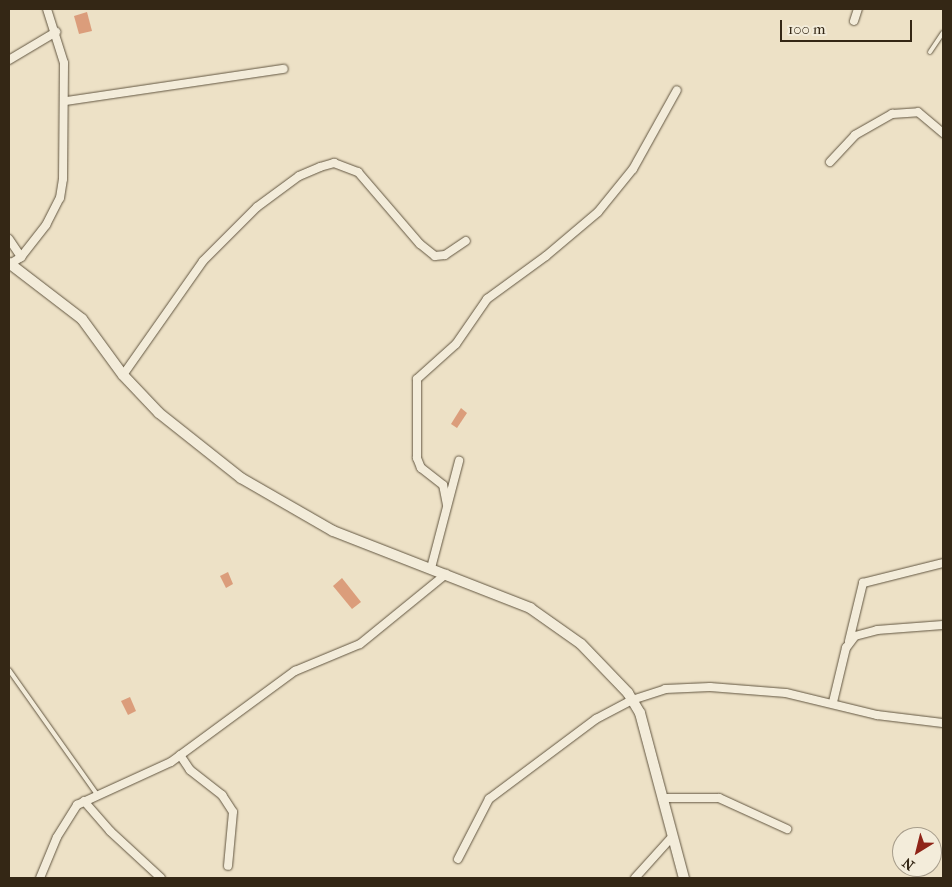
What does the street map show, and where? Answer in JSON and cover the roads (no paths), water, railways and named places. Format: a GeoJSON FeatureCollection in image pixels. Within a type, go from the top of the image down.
{"type":"FeatureCollection","features":[{"type":"Feature","properties":{"kind":"street"},"geometry":{"type":"LineString","coordinates":[[58,9],[47,9],[56,32],[64,63],[66,101],[60,198],[46,225],[21,257],[10,264],[82,319],[122,375],[159,413],[241,478],[334,531],[497,593],[557,624],[608,670],[632,700],[648,735],[671,838],[684,878]]}},
{"type":"Feature","properties":{"kind":"street"},"geometry":{"type":"LineString","coordinates":[[854,21],[858,9]]}},
{"type":"Feature","properties":{"kind":"street"},"geometry":{"type":"LineString","coordinates":[[9,60],[56,32]]}},
{"type":"Feature","properties":{"kind":"street"},"geometry":{"type":"LineString","coordinates":[[66,101],[284,69]]}},
{"type":"Feature","properties":{"kind":"street"},"geometry":{"type":"LineString","coordinates":[[447,505],[443,485],[421,468],[416,458],[417,379],[456,344],[487,299],[546,256],[598,212],[633,169],[677,90]]}},
{"type":"Feature","properties":{"kind":"street"},"geometry":{"type":"LineString","coordinates":[[830,162],[865,128],[892,114],[918,112],[943,133]]}},
{"type":"Feature","properties":{"kind":"street"},"geometry":{"type":"LineString","coordinates":[[122,375],[203,261],[257,207],[299,176],[320,167],[334,163],[347,165],[358,172],[420,244],[435,256],[445,255],[466,241]]}},
{"type":"Feature","properties":{"kind":"street"},"geometry":{"type":"LineString","coordinates":[[9,239],[21,257]]}},
{"type":"Feature","properties":{"kind":"street"},"geometry":{"type":"LineString","coordinates":[[431,568],[459,461]]}},
{"type":"Feature","properties":{"kind":"street"},"geometry":{"type":"LineString","coordinates":[[833,702],[863,583],[943,563]]}},
{"type":"Feature","properties":{"kind":"street"},"geometry":{"type":"LineString","coordinates":[[40,878],[66,820],[84,801],[96,793],[147,774],[180,755],[295,670],[360,644],[446,574]]}},
{"type":"Feature","properties":{"kind":"street"},"geometry":{"type":"LineString","coordinates":[[849,641],[877,630],[943,625]]}},
{"type":"Feature","properties":{"kind":"street"},"geometry":{"type":"LineString","coordinates":[[458,859],[489,799],[554,747],[632,700],[665,689],[704,686],[786,693],[833,702],[877,716],[943,723]]}},
{"type":"Feature","properties":{"kind":"street"},"geometry":{"type":"LineString","coordinates":[[180,755],[190,770],[222,794],[233,812],[228,866]]}},
{"type":"Feature","properties":{"kind":"street"},"geometry":{"type":"LineString","coordinates":[[662,798],[718,798],[787,829]]}},
{"type":"Feature","properties":{"kind":"street"},"geometry":{"type":"LineString","coordinates":[[84,801],[110,831],[161,878]]}},
{"type":"Feature","properties":{"kind":"street"},"geometry":{"type":"LineString","coordinates":[[635,878],[671,838]]}},
{"type":"Feature","properties":{"kind":"lane"},"geometry":{"type":"LineString","coordinates":[[930,52],[943,34]]}},
{"type":"Feature","properties":{"kind":"lane"},"geometry":{"type":"LineString","coordinates":[[9,670],[96,793]]}}]}
